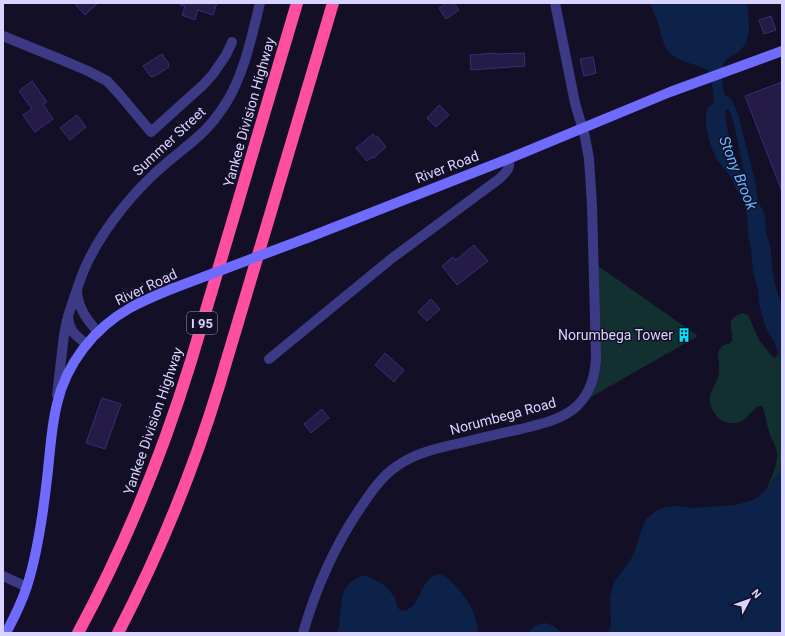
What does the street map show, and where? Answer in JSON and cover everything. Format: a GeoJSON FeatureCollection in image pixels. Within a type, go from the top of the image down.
{"type":"FeatureCollection","features":[{"type":"Feature","properties":{"kind":"highway","name":"Yankee Division Highway"},"geometry":{"type":"LineString","coordinates":[[78,633],[106,580],[131,525],[151,477],[175,411],[296,3]]}},
{"type":"Feature","properties":{"kind":"highway","name":"I 95"},"geometry":{"type":"LineString","coordinates":[[118,633],[139,591],[182,494],[207,425],[333,3]]}},
{"type":"Feature","properties":{"kind":"main road","name":"River Road"},"geometry":{"type":"LineString","coordinates":[[6,633],[27,587],[34,561],[45,499],[56,405],[59,395],[66,377],[87,344],[110,321],[130,308],[174,288],[307,238],[508,159],[642,103],[782,51]]}},
{"type":"Feature","properties":{"kind":"street","name":"Summer Street"},"geometry":{"type":"LineString","coordinates":[[56,405],[64,335],[68,316],[85,269],[97,246],[126,203],[152,175],[202,133],[227,101],[242,69],[260,3]]}},
{"type":"Feature","properties":{"kind":"street","name":"Norumbega Road"},"geometry":{"type":"LineString","coordinates":[[303,633],[322,579],[345,532],[354,516],[375,487],[396,466],[410,458],[428,451],[526,428],[555,419],[568,413],[577,405],[586,395],[592,383],[596,357],[591,190],[587,147],[575,103],[555,3]]}},
{"type":"Feature","properties":{"kind":"street"},"geometry":{"type":"LineString","coordinates":[[3,36],[68,62],[107,81],[151,132],[213,74],[226,55],[232,42]]}},
{"type":"Feature","properties":{"kind":"street"},"geometry":{"type":"LineString","coordinates":[[269,359],[391,259],[499,179],[506,172],[509,166],[508,159]]}},
{"type":"Feature","properties":{"kind":"street"},"geometry":{"type":"LineString","coordinates":[[77,289],[82,311],[98,332]]}},
{"type":"Feature","properties":{"kind":"street"},"geometry":{"type":"LineString","coordinates":[[68,316],[68,322],[72,331],[87,344]]}},
{"type":"Feature","properties":{"kind":"street"},"geometry":{"type":"LineString","coordinates":[[3,576],[27,587]]}},
{"type":"Feature","properties":{"kind":"green space"},"geometry":{"type":"Polygon","coordinates":[[[594,263],[698,336],[577,405],[592,383],[594,263]]]}},
{"type":"Feature","properties":{"kind":"green space"},"geometry":{"type":"Polygon","coordinates":[[[743,313],[748,315],[759,340],[772,356],[775,358],[778,353],[782,363],[782,470],[766,490],[776,464],[777,453],[762,406],[758,406],[743,421],[727,423],[714,413],[710,402],[711,394],[719,374],[719,350],[723,345],[729,344],[732,341],[731,321],[737,315],[743,313]]]}},
{"type":"Feature","properties":{"kind":"water","name":"Stony Brook"},"geometry":{"type":"Polygon","coordinates":[[[650,3],[747,3],[749,16],[748,36],[743,48],[725,61],[722,69],[722,80],[724,94],[732,100],[738,114],[754,176],[758,201],[765,215],[766,233],[771,249],[774,279],[782,306],[782,363],[774,342],[766,328],[760,308],[753,271],[747,215],[743,200],[731,177],[717,160],[709,141],[706,115],[708,107],[714,103],[711,75],[706,69],[680,60],[668,51],[663,42],[657,20],[650,3]],[[727,109],[725,111],[729,137],[737,161],[745,176],[733,120],[727,109]]]}},
{"type":"Feature","properties":{"kind":"water"},"geometry":{"type":"Polygon","coordinates":[[[782,470],[782,633],[608,633],[611,625],[610,597],[614,582],[630,561],[646,519],[656,511],[666,507],[678,506],[692,508],[735,505],[750,501],[758,497],[766,490],[782,470]]]}},
{"type":"Feature","properties":{"kind":"water"},"geometry":{"type":"Polygon","coordinates":[[[440,574],[453,583],[466,600],[474,615],[478,633],[337,633],[342,598],[345,589],[357,578],[363,575],[384,585],[394,596],[398,608],[401,611],[407,610],[414,605],[425,584],[432,576],[440,574]]]}},
{"type":"Feature","properties":{"kind":"water"},"geometry":{"type":"Polygon","coordinates":[[[545,623],[554,626],[561,633],[528,633],[535,626],[545,623]]]}},
{"type":"Feature","properties":{"kind":"building"},"geometry":{"type":"Polygon","coordinates":[[[74,3],[98,3],[85,15],[74,3]]]}},
{"type":"Feature","properties":{"kind":"building"},"geometry":{"type":"Polygon","coordinates":[[[181,3],[217,3],[213,15],[198,10],[195,20],[182,15],[185,6],[180,5],[181,3]]]}},
{"type":"Feature","properties":{"kind":"building"},"geometry":{"type":"Polygon","coordinates":[[[446,3],[454,3],[459,10],[446,19],[439,8],[446,3]]]}},
{"type":"Feature","properties":{"kind":"building"},"geometry":{"type":"Polygon","coordinates":[[[771,16],[776,30],[764,34],[759,20],[771,16]]]}},
{"type":"Feature","properties":{"kind":"building"},"geometry":{"type":"Polygon","coordinates":[[[524,53],[525,66],[471,70],[470,55],[524,53]]]}},
{"type":"Feature","properties":{"kind":"building"},"geometry":{"type":"Polygon","coordinates":[[[162,54],[169,64],[169,67],[151,77],[143,66],[162,54]]]}},
{"type":"Feature","properties":{"kind":"building"},"geometry":{"type":"Polygon","coordinates":[[[593,57],[596,73],[584,76],[580,59],[593,57]]]}},
{"type":"Feature","properties":{"kind":"building"},"geometry":{"type":"Polygon","coordinates":[[[32,81],[47,102],[43,104],[53,119],[35,132],[23,115],[32,109],[19,91],[32,81]]]}},
{"type":"Feature","properties":{"kind":"building"},"geometry":{"type":"Polygon","coordinates":[[[782,82],[782,188],[781,189],[745,96],[782,82]]]}},
{"type":"Feature","properties":{"kind":"building"},"geometry":{"type":"Polygon","coordinates":[[[439,105],[449,115],[436,127],[427,118],[439,105]]]}},
{"type":"Feature","properties":{"kind":"building"},"geometry":{"type":"Polygon","coordinates":[[[77,115],[86,127],[70,140],[60,128],[77,115]]]}},
{"type":"Feature","properties":{"kind":"building"},"geometry":{"type":"Polygon","coordinates":[[[373,134],[376,137],[377,136],[386,147],[374,158],[373,157],[367,161],[356,148],[373,134]]]}},
{"type":"Feature","properties":{"kind":"building"},"geometry":{"type":"Polygon","coordinates":[[[474,245],[488,261],[457,285],[442,266],[453,257],[456,260],[474,245]]]}},
{"type":"Feature","properties":{"kind":"building"},"geometry":{"type":"Polygon","coordinates":[[[431,299],[440,309],[427,321],[418,312],[431,299]]]}},
{"type":"Feature","properties":{"kind":"building"},"geometry":{"type":"Polygon","coordinates":[[[385,353],[404,370],[394,382],[375,365],[385,353]]]}},
{"type":"Feature","properties":{"kind":"building"},"geometry":{"type":"Polygon","coordinates":[[[102,398],[121,404],[105,449],[86,443],[102,398]]]}},
{"type":"Feature","properties":{"kind":"building"},"geometry":{"type":"Polygon","coordinates":[[[322,409],[329,418],[311,433],[304,424],[322,409]]]}},
{"type":"Feature","properties":{"kind":"place","name":"Norumbega Tower"},"geometry":{"type":"Point","coordinates":[684,335]}}]}
